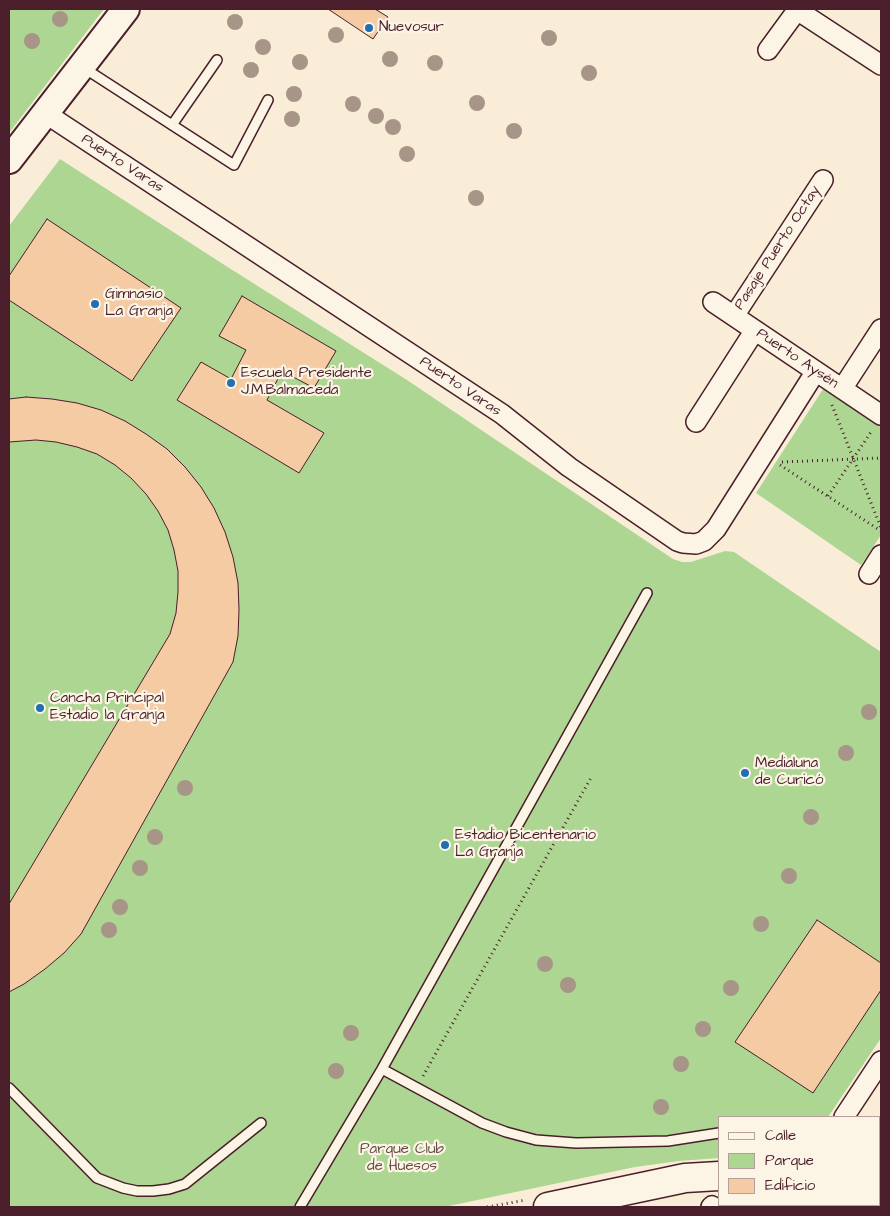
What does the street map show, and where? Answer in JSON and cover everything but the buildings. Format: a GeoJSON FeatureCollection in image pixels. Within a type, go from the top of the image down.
{"type":"FeatureCollection","features":[{"type":"Feature","properties":{"kind":"main road"},"geometry":{"type":"LineString","coordinates":[[9,160],[126,9]]}},
{"type":"Feature","properties":{"kind":"main road"},"geometry":{"type":"LineString","coordinates":[[548,1207],[685,1178],[718,1176]]}},
{"type":"Feature","properties":{"kind":"street"},"geometry":{"type":"LineString","coordinates":[[768,50],[797,9],[881,65]]}},
{"type":"Feature","properties":{"kind":"street","name":"Puerto Varas"},"geometry":{"type":"LineString","coordinates":[[45,113],[502,414],[569,467],[677,541],[696,544],[704,540],[716,529],[816,371]]}},
{"type":"Feature","properties":{"kind":"street","name":"Pasaje Puerto Octay"},"geometry":{"type":"LineString","coordinates":[[734,316],[823,180]]}},
{"type":"Feature","properties":{"kind":"street","name":"Puerto Aysén"},"geometry":{"type":"LineString","coordinates":[[713,302],[816,371],[837,397],[877,422]]}},
{"type":"Feature","properties":{"kind":"street"},"geometry":{"type":"LineString","coordinates":[[837,397],[881,329]]}},
{"type":"Feature","properties":{"kind":"street","name":"Pasaje Puerto Octay"},"geometry":{"type":"LineString","coordinates":[[696,422],[755,330]]}},
{"type":"Feature","properties":{"kind":"street"},"geometry":{"type":"LineString","coordinates":[[869,574],[881,555]]}},
{"type":"Feature","properties":{"kind":"street"},"geometry":{"type":"LineString","coordinates":[[845,1116],[881,1061]]}},
{"type":"Feature","properties":{"kind":"lane"},"geometry":{"type":"LineString","coordinates":[[172,125],[216,60]]}},
{"type":"Feature","properties":{"kind":"lane"},"geometry":{"type":"LineString","coordinates":[[81,66],[234,165],[268,100]]}},
{"type":"Feature","properties":{"kind":"lane"},"geometry":{"type":"LineString","coordinates":[[300,1207],[382,1069],[647,592]]}},
{"type":"Feature","properties":{"kind":"lane"},"geometry":{"type":"LineString","coordinates":[[382,1069],[482,1123],[536,1140],[576,1143],[668,1141],[718,1133]]}},
{"type":"Feature","properties":{"kind":"lane"},"geometry":{"type":"LineString","coordinates":[[9,1088],[97,1178],[123,1188],[137,1190],[169,1189],[184,1184],[262,1123]]}},
{"type":"Feature","properties":{"kind":"path"},"geometry":{"type":"LineString","coordinates":[[837,397],[853,458],[881,530]]}},
{"type":"Feature","properties":{"kind":"path"},"geometry":{"type":"LineString","coordinates":[[828,496],[877,422]]}},
{"type":"Feature","properties":{"kind":"path"},"geometry":{"type":"LineString","coordinates":[[881,458],[776,462],[881,530]]}},
{"type":"Feature","properties":{"kind":"path"},"geometry":{"type":"LineString","coordinates":[[416,1088],[592,776]]}},
{"type":"Feature","properties":{"kind":"green space"},"geometry":{"type":"Polygon","coordinates":[[[9,9],[104,9],[9,133],[9,9]]]}},
{"type":"Feature","properties":{"kind":"green space","name":"Estadio Bicentenario La Granja"},"geometry":{"type":"Polygon","coordinates":[[[60,159],[407,380],[673,559],[691,562],[725,551],[734,552],[881,652],[881,1038],[829,1116],[718,1116],[718,1158],[635,1167],[444,1207],[9,1207],[9,226],[60,159]]]}},
{"type":"Feature","properties":{"kind":"green space"},"geometry":{"type":"Polygon","coordinates":[[[825,386],[881,424],[881,535],[861,565],[756,493],[825,386]]]}},
{"type":"Feature","properties":{"kind":"place","name":"Nuevosur"},"geometry":{"type":"Point","coordinates":[369,28]}},
{"type":"Feature","properties":{"kind":"place","name":"Gimnasio La Granja"},"geometry":{"type":"Point","coordinates":[95,304]}},
{"type":"Feature","properties":{"kind":"place","name":"Escuela Presidente J.M.Balmaceda"},"geometry":{"type":"Point","coordinates":[231,383]}},
{"type":"Feature","properties":{"kind":"place","name":"Cancha Principal Estadio la Granja"},"geometry":{"type":"Point","coordinates":[40,708]}},
{"type":"Feature","properties":{"kind":"place","name":"Medialuna de Curicó"},"geometry":{"type":"Point","coordinates":[745,773]}},
{"type":"Feature","properties":{"kind":"place","name":"Estadio Bicentenario La Granja"},"geometry":{"type":"Point","coordinates":[445,845]}},
{"type":"Feature","properties":{"kind":"park label","name":"Parque Club de Huesos"},"geometry":{"type":"Point","coordinates":[402,1158]}}]}
